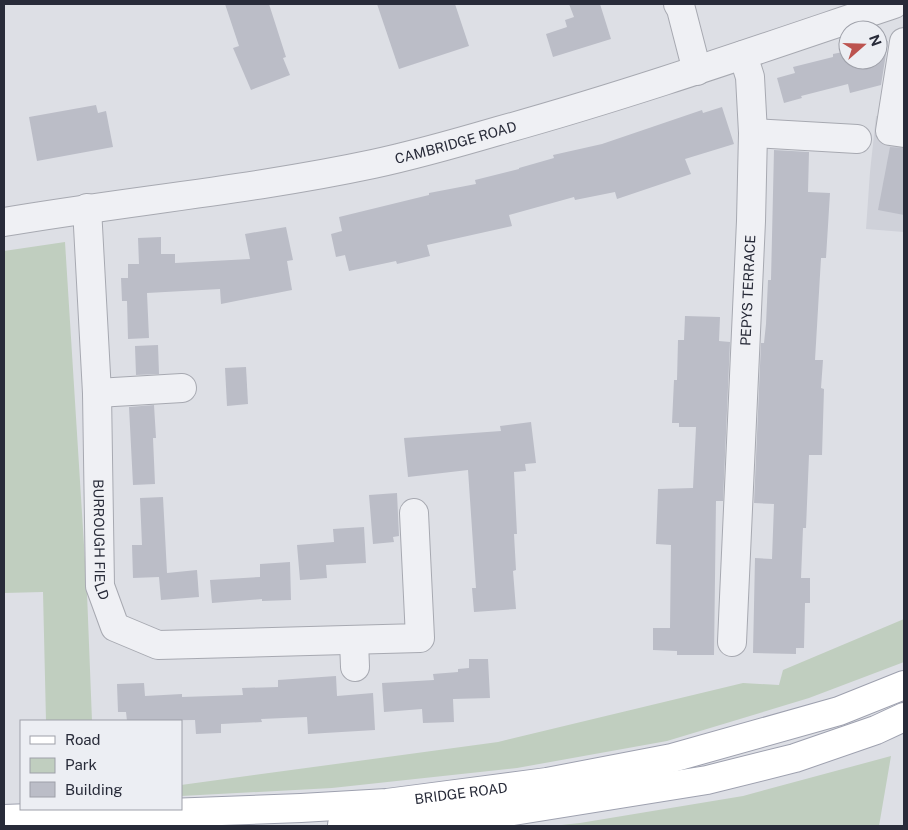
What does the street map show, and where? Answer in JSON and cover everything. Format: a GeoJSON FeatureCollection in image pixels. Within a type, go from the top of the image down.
{"type":"FeatureCollection","features":[{"type":"Feature","properties":{"kind":"main road","name":"BRIDGE ROAD"},"geometry":{"type":"LineString","coordinates":[[4,819],[387,803],[547,782],[672,758],[839,711],[904,685]]}},
{"type":"Feature","properties":{"kind":"main road","name":"BRIDGE ROAD"},"geometry":{"type":"LineString","coordinates":[[316,826],[476,816],[707,780],[795,758],[876,730],[904,717]]}},
{"type":"Feature","properties":{"kind":"street","name":"CAMBRIDGE ROAD"},"geometry":{"type":"LineString","coordinates":[[4,222],[87,208],[282,182],[424,152],[575,110],[697,71],[743,55],[830,14],[894,4]]}},
{"type":"Feature","properties":{"kind":"street"},"geometry":{"type":"LineString","coordinates":[[681,5],[697,71]]}},
{"type":"Feature","properties":{"kind":"street"},"geometry":{"type":"LineString","coordinates":[[904,42],[890,131],[904,133]]}},
{"type":"Feature","properties":{"kind":"street","name":"PEPYS TERRACE"},"geometry":{"type":"LineString","coordinates":[[732,642],[732,526],[751,222],[753,133],[750,78],[743,55]]}},
{"type":"Feature","properties":{"kind":"street"},"geometry":{"type":"LineString","coordinates":[[753,133],[857,139]]}},
{"type":"Feature","properties":{"kind":"street","name":"BURROUGH FIELD"},"geometry":{"type":"LineString","coordinates":[[87,208],[97,393],[100,586],[115,627],[158,645],[420,638],[414,513]]}},
{"type":"Feature","properties":{"kind":"street"},"geometry":{"type":"LineString","coordinates":[[97,393],[182,388]]}},
{"type":"Feature","properties":{"kind":"street"},"geometry":{"type":"LineString","coordinates":[[354,640],[355,667]]}},
{"type":"Feature","properties":{"kind":"shaded area"},"geometry":{"type":"Polygon","coordinates":[[[903,24],[904,232],[866,229],[876,116],[889,118],[903,24]]]}},
{"type":"Feature","properties":{"kind":"green space"},"geometry":{"type":"Polygon","coordinates":[[[65,242],[87,593],[92,720],[46,720],[43,592],[4,593],[4,251],[65,242]]]}},
{"type":"Feature","properties":{"kind":"green space"},"geometry":{"type":"Polygon","coordinates":[[[904,619],[904,662],[809,698],[667,741],[517,768],[332,788],[182,796],[182,785],[498,742],[743,683],[779,685],[783,670],[904,619]]]}},
{"type":"Feature","properties":{"kind":"green space"},"geometry":{"type":"Polygon","coordinates":[[[891,756],[879,826],[552,826],[743,796],[891,756]]]}},
{"type":"Feature","properties":{"kind":"building"},"geometry":{"type":"Polygon","coordinates":[[[225,4],[269,4],[286,57],[283,58],[290,75],[251,90],[233,48],[239,46],[225,4]]]}},
{"type":"Feature","properties":{"kind":"building"},"geometry":{"type":"Polygon","coordinates":[[[377,4],[455,4],[469,46],[399,69],[377,4]]]}},
{"type":"Feature","properties":{"kind":"building"},"geometry":{"type":"Polygon","coordinates":[[[569,4],[600,4],[611,39],[553,57],[546,34],[567,27],[565,20],[574,17],[569,4]]]}},
{"type":"Feature","properties":{"kind":"building"},"geometry":{"type":"Polygon","coordinates":[[[838,53],[838,70],[883,70],[881,85],[850,93],[848,84],[801,96],[802,98],[784,103],[777,78],[795,73],[793,67],[833,57],[833,54],[838,53]]]}},
{"type":"Feature","properties":{"kind":"building"},"geometry":{"type":"Polygon","coordinates":[[[96,105],[98,113],[106,111],[113,147],[37,161],[29,117],[96,105]]]}},
{"type":"Feature","properties":{"kind":"building"},"geometry":{"type":"Polygon","coordinates":[[[722,107],[734,144],[685,159],[691,174],[617,199],[615,192],[575,200],[574,197],[509,215],[512,226],[427,245],[430,256],[397,264],[396,261],[349,271],[345,255],[336,257],[331,234],[342,231],[339,217],[429,195],[429,193],[476,184],[475,180],[554,158],[553,155],[602,144],[702,110],[703,113],[722,107]]]}},
{"type":"Feature","properties":{"kind":"building"},"geometry":{"type":"Polygon","coordinates":[[[890,147],[904,148],[904,215],[878,210],[890,147]]]}},
{"type":"Feature","properties":{"kind":"building"},"geometry":{"type":"Polygon","coordinates":[[[774,150],[809,152],[808,192],[830,193],[826,258],[821,258],[815,360],[823,360],[821,388],[824,389],[822,455],[809,455],[806,528],[803,528],[801,578],[810,578],[810,603],[805,603],[804,648],[796,648],[796,654],[753,653],[755,558],[772,559],[774,504],[754,503],[761,343],[764,343],[768,280],[771,280],[774,150]]]}},
{"type":"Feature","properties":{"kind":"building"},"geometry":{"type":"Polygon","coordinates":[[[286,227],[293,260],[287,261],[292,290],[221,304],[220,289],[147,293],[149,338],[128,339],[127,301],[122,301],[121,278],[128,278],[128,264],[139,264],[138,238],[161,237],[161,254],[175,254],[175,263],[250,259],[245,234],[286,227]]]}},
{"type":"Feature","properties":{"kind":"building"},"geometry":{"type":"Polygon","coordinates":[[[685,316],[720,317],[719,341],[730,342],[723,501],[716,501],[714,655],[677,655],[677,651],[653,650],[653,628],[670,628],[671,545],[656,544],[658,489],[693,488],[696,427],[679,427],[679,423],[672,423],[674,380],[677,380],[678,340],[684,340],[685,316]]]}},
{"type":"Feature","properties":{"kind":"building"},"geometry":{"type":"Polygon","coordinates":[[[158,345],[159,374],[136,375],[135,346],[158,345]]]}},
{"type":"Feature","properties":{"kind":"building"},"geometry":{"type":"Polygon","coordinates":[[[246,367],[248,404],[227,406],[225,368],[246,367]]]}},
{"type":"Feature","properties":{"kind":"building"},"geometry":{"type":"Polygon","coordinates":[[[154,405],[156,438],[153,438],[155,484],[133,485],[129,407],[154,405]]]}},
{"type":"Feature","properties":{"kind":"building"},"geometry":{"type":"Polygon","coordinates":[[[531,422],[536,463],[525,464],[526,471],[514,472],[517,534],[514,534],[516,570],[513,571],[516,609],[474,612],[472,588],[476,588],[468,470],[408,477],[404,438],[501,431],[500,426],[531,422]]]}},
{"type":"Feature","properties":{"kind":"building"},"geometry":{"type":"Polygon","coordinates":[[[397,493],[399,536],[393,537],[394,542],[373,544],[369,495],[397,493]]]}},
{"type":"Feature","properties":{"kind":"building"},"geometry":{"type":"Polygon","coordinates":[[[163,497],[167,573],[197,570],[199,597],[161,600],[159,577],[133,578],[132,545],[142,545],[140,498],[163,497]]]}},
{"type":"Feature","properties":{"kind":"building"},"geometry":{"type":"Polygon","coordinates":[[[364,527],[366,563],[326,565],[327,578],[300,580],[297,545],[334,542],[333,529],[364,527]]]}},
{"type":"Feature","properties":{"kind":"building"},"geometry":{"type":"Polygon","coordinates":[[[290,562],[291,600],[262,601],[262,599],[212,603],[210,580],[260,577],[260,564],[290,562]]]}},
{"type":"Feature","properties":{"kind":"building"},"geometry":{"type":"Polygon","coordinates":[[[469,659],[488,659],[490,698],[453,699],[454,722],[423,723],[422,709],[384,712],[382,683],[434,680],[433,674],[458,672],[458,669],[469,668],[469,659]]]}},
{"type":"Feature","properties":{"kind":"building"},"geometry":{"type":"Polygon","coordinates":[[[336,676],[337,696],[373,693],[375,730],[308,734],[307,717],[261,719],[262,722],[221,724],[221,733],[196,734],[195,720],[127,720],[126,712],[118,712],[117,684],[144,683],[145,696],[182,694],[182,697],[243,695],[242,688],[278,687],[278,680],[336,676]]]}}]}
